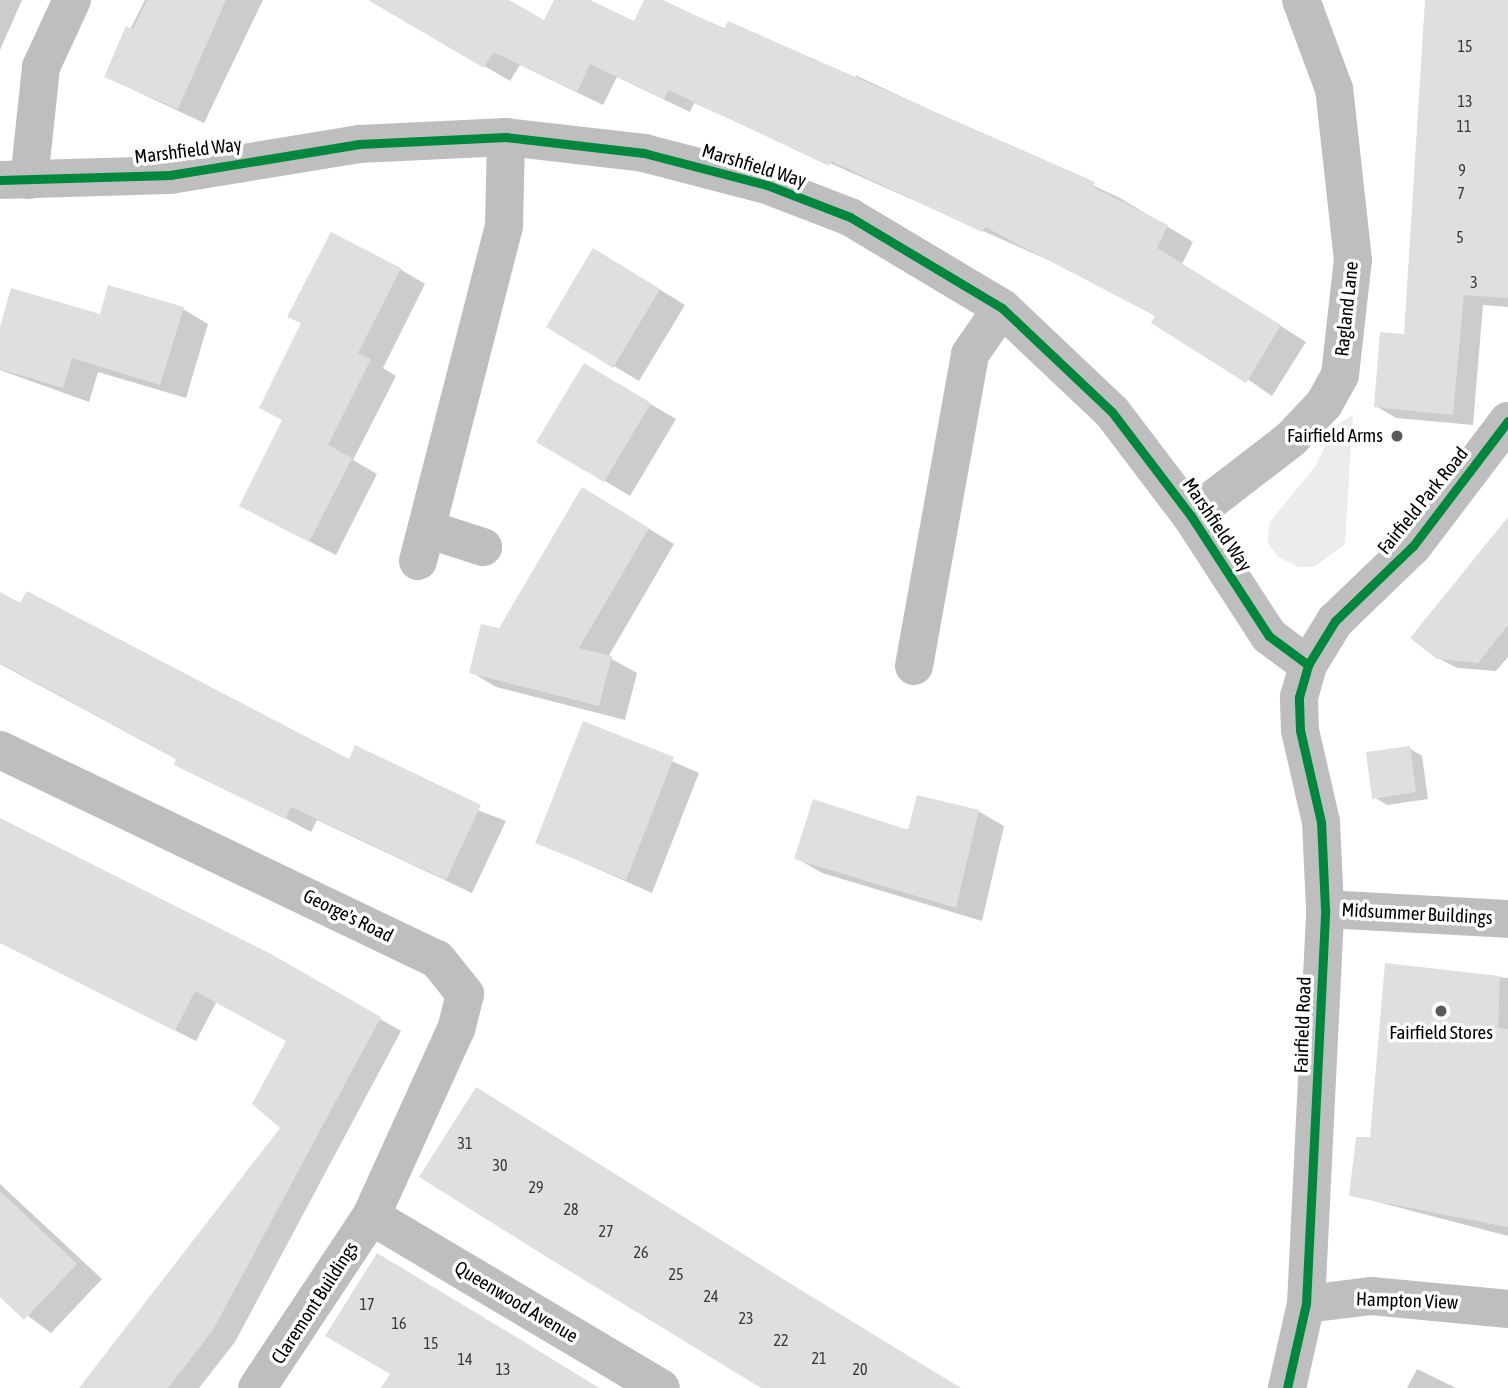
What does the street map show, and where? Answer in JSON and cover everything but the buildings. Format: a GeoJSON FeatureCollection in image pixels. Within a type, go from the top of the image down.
{"type":"FeatureCollection","features":[{"type":"Feature","properties":{"kind":"street","name":"Marshfield Way"},"geometry":{"type":"LineString","coordinates":[[72,0],[41,67],[15,180],[170,174],[359,144],[506,137],[644,153],[767,185],[850,217],[1002,307],[1112,412],[1191,516],[1269,636],[1308,664]]}},
{"type":"Feature","properties":{"kind":"street","name":"Ragland Lane"},"geometry":{"type":"LineString","coordinates":[[1191,516],[1291,439],[1324,404],[1340,375],[1353,260],[1334,89],[1301,0]]}},
{"type":"Feature","properties":{"kind":"street"},"geometry":{"type":"LineString","coordinates":[[483,547],[423,545],[505,226],[506,137]]}},
{"type":"Feature","properties":{"kind":"street"},"geometry":{"type":"LineString","coordinates":[[914,666],[970,354],[1002,307]]}},
{"type":"Feature","properties":{"kind":"street","name":"Fairfield Park Road"},"geometry":{"type":"LineString","coordinates":[[1308,664],[1335,621],[1413,546],[1508,421]]}},
{"type":"Feature","properties":{"kind":"street","name":"Fairfield Road"},"geometry":{"type":"LineString","coordinates":[[1287,1388],[1306,1304],[1325,909],[1321,822],[1300,730],[1308,664]]}},
{"type":"Feature","properties":{"kind":"street","name":"George's Road"},"geometry":{"type":"LineString","coordinates":[[0,750],[437,959],[465,994],[456,1029],[371,1216]]}},
{"type":"Feature","properties":{"kind":"street","name":"Midsummer Buildings"},"geometry":{"type":"LineString","coordinates":[[1325,909],[1508,919]]}},
{"type":"Feature","properties":{"kind":"street","name":"Claremont Buildings"},"geometry":{"type":"LineString","coordinates":[[257,1388],[371,1216]]}},
{"type":"Feature","properties":{"kind":"street","name":"Queenwood Avenue"},"geometry":{"type":"LineString","coordinates":[[371,1216],[661,1388]]}},
{"type":"Feature","properties":{"kind":"street","name":"Hampton View"},"geometry":{"type":"LineString","coordinates":[[1306,1304],[1371,1296],[1508,1310]]}},
{"type":"Feature","properties":{"kind":"shaded area"},"geometry":{"type":"Polygon","coordinates":[[[1353,415],[1345,544],[1314,567],[1299,567],[1278,557],[1268,543],[1269,523],[1314,468],[1336,425],[1353,415]]]}},
{"type":"Feature","properties":{"kind":"cycle path"},"geometry":{"type":"LineString","coordinates":[[0,180],[170,175],[359,144],[506,137],[644,153],[767,185],[850,217],[1002,308],[1112,412],[1191,516],[1269,636],[1308,665]]}},
{"type":"Feature","properties":{"kind":"cycle path"},"geometry":{"type":"LineString","coordinates":[[1287,1388],[1306,1304],[1325,909],[1321,822],[1300,730],[1299,697],[1308,665],[1335,621],[1413,546],[1508,421]]}},
{"type":"Feature","properties":{"kind":"place","name":"Fairfield Arms"},"geometry":{"type":"Point","coordinates":[1397,436]}},
{"type":"Feature","properties":{"kind":"place","name":"Fairfield Stores"},"geometry":{"type":"Point","coordinates":[1441,1011]}}]}
